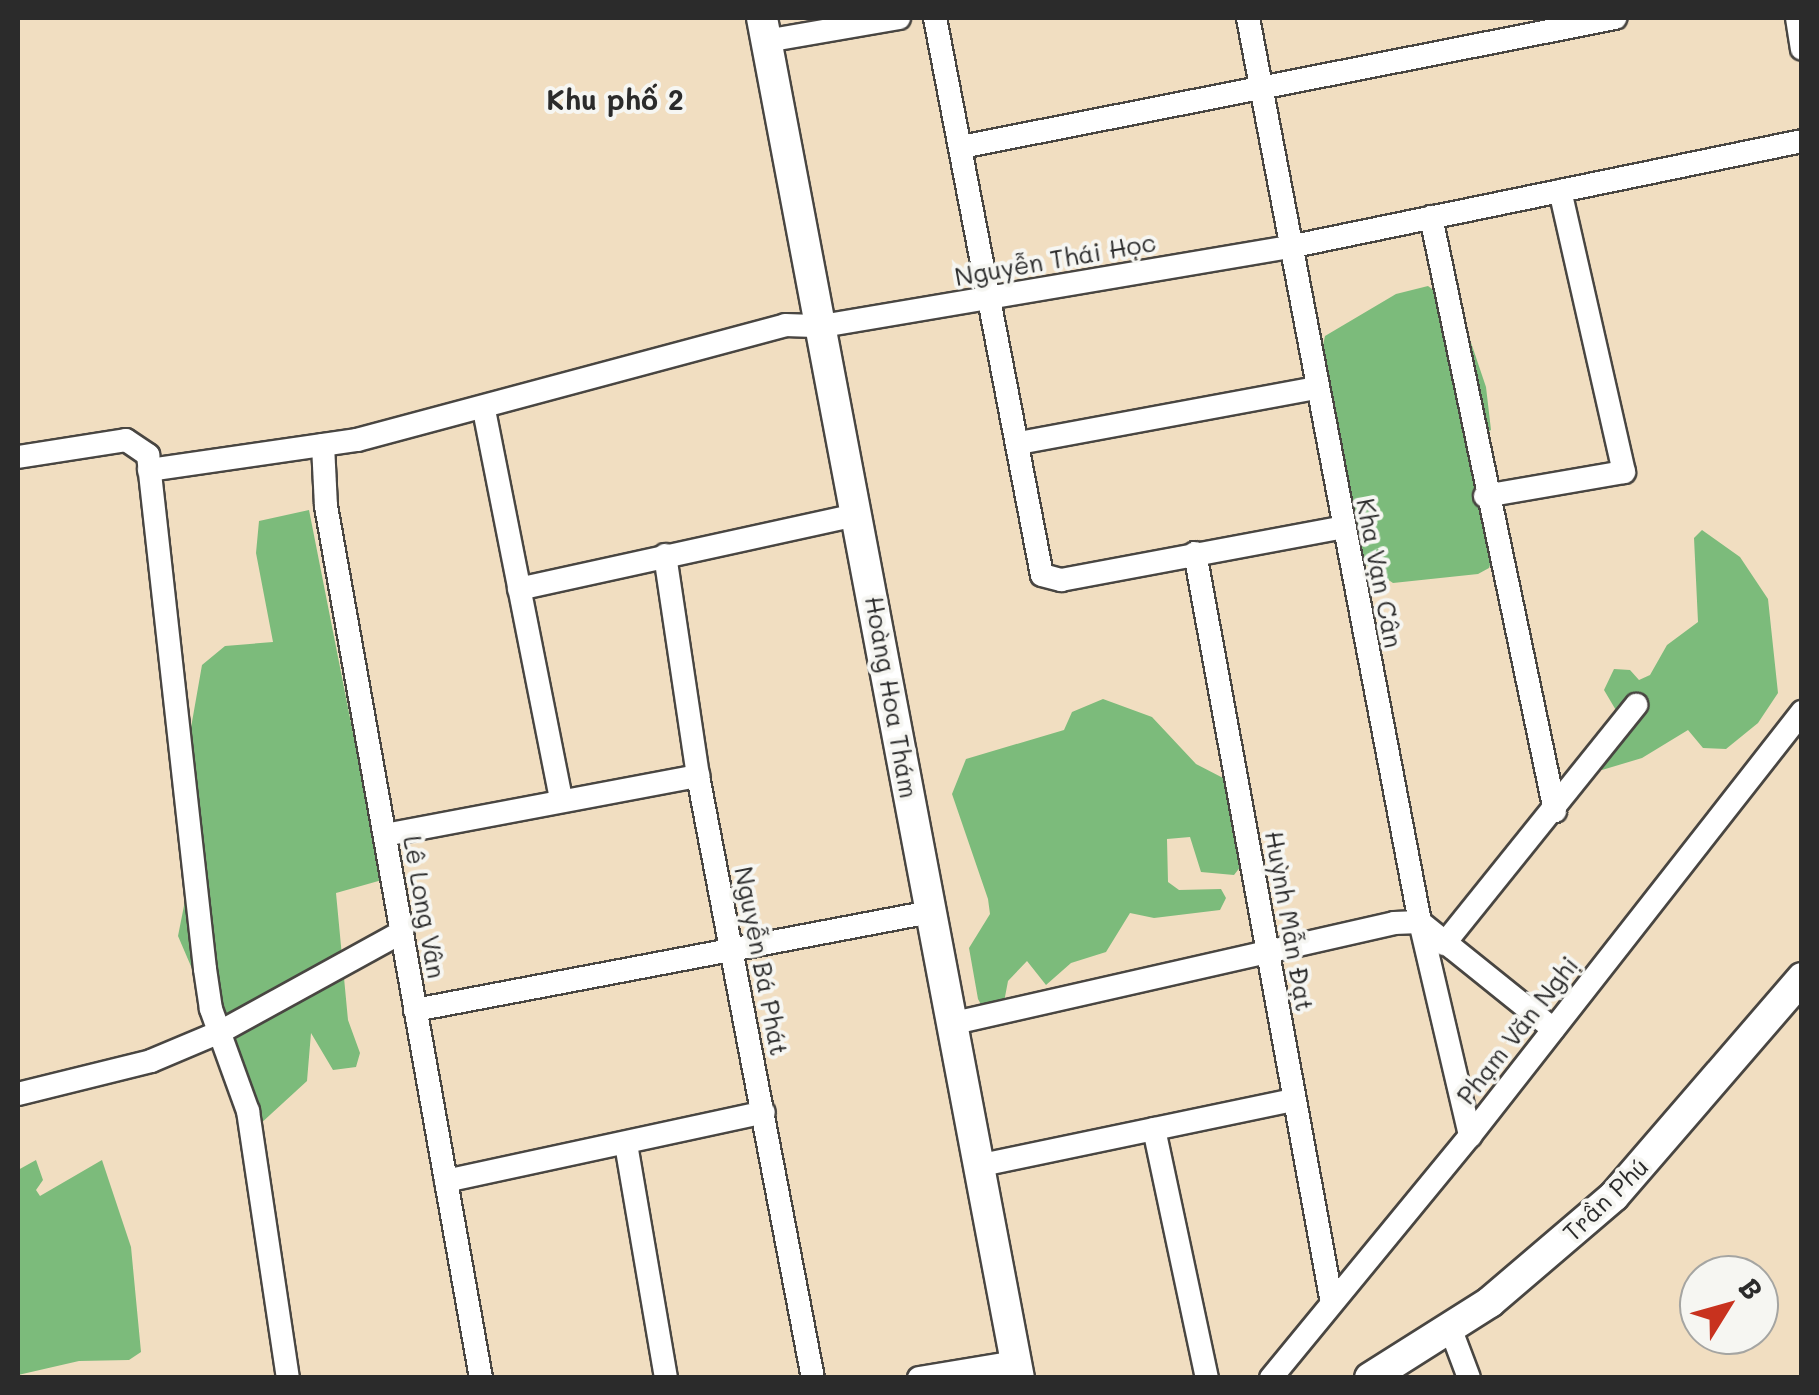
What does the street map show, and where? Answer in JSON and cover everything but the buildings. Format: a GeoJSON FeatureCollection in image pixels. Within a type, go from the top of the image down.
{"type":"FeatureCollection","features":[{"type":"Feature","properties":{"kind":"street"},"geometry":{"type":"LineString","coordinates":[[764,29],[899,18]]}},
{"type":"Feature","properties":{"kind":"street"},"geometry":{"type":"LineString","coordinates":[[935,18],[1019,443],[1036,565],[1049,580],[1062,580],[1343,526]]}},
{"type":"Feature","properties":{"kind":"street","name":"Kha Vạn Cân"},"geometry":{"type":"LineString","coordinates":[[1248,18],[1420,922],[1470,1136]]}},
{"type":"Feature","properties":{"kind":"street"},"geometry":{"type":"LineString","coordinates":[[961,147],[1263,92],[1615,18]]}},
{"type":"Feature","properties":{"kind":"street"},"geometry":{"type":"LineString","coordinates":[[1797,18],[1802,49]]}},
{"type":"Feature","properties":{"kind":"street","name":"Hoàng Hoa Thám"},"geometry":{"type":"LineString","coordinates":[[764,29],[859,514],[950,1024],[1017,1370]]}},
{"type":"Feature","properties":{"kind":"street","name":"Nguyễn Thái Học"},"geometry":{"type":"LineString","coordinates":[[149,470],[322,446],[484,410],[785,324],[822,326],[1289,247],[1802,140]]}},
{"type":"Feature","properties":{"kind":"street"},"geometry":{"type":"LineString","coordinates":[[1486,496],[1624,472],[1560,191]]}},
{"type":"Feature","properties":{"kind":"street"},"geometry":{"type":"LineString","coordinates":[[1432,217],[1486,496],[1554,810]]}},
{"type":"Feature","properties":{"kind":"street"},"geometry":{"type":"LineString","coordinates":[[1019,443],[1316,388]]}},
{"type":"Feature","properties":{"kind":"street"},"geometry":{"type":"LineString","coordinates":[[484,410],[561,799]]}},
{"type":"Feature","properties":{"kind":"street"},"geometry":{"type":"LineString","coordinates":[[18,457],[134,440],[148,455],[204,969],[220,1032],[248,1111],[288,1378]]}},
{"type":"Feature","properties":{"kind":"street","name":"Lê Long Vân"},"geometry":{"type":"LineString","coordinates":[[322,446],[326,506],[481,1378]]}},
{"type":"Feature","properties":{"kind":"street"},"geometry":{"type":"LineString","coordinates":[[520,589],[859,514]]}},
{"type":"Feature","properties":{"kind":"street","name":"Huỳnh Mẫn Đạt"},"geometry":{"type":"LineString","coordinates":[[1195,553],[1332,1298]]}},
{"type":"Feature","properties":{"kind":"street","name":"Nguyễn Bá Phát"},"geometry":{"type":"LineString","coordinates":[[665,554],[698,776],[813,1378]]}},
{"type":"Feature","properties":{"kind":"street"},"geometry":{"type":"LineString","coordinates":[[1444,944],[1636,705]]}},
{"type":"Feature","properties":{"kind":"street","name":"Phạm Văn Nghị"},"geometry":{"type":"LineString","coordinates":[[1270,1378],[1332,1298],[1470,1136],[1802,712]]}},
{"type":"Feature","properties":{"kind":"street"},"geometry":{"type":"LineString","coordinates":[[385,835],[698,776]]}},
{"type":"Feature","properties":{"kind":"street"},"geometry":{"type":"LineString","coordinates":[[415,1010],[930,912]]}},
{"type":"Feature","properties":{"kind":"street"},"geometry":{"type":"LineString","coordinates":[[950,1024],[1420,922],[1552,1029]]}},
{"type":"Feature","properties":{"kind":"street"},"geometry":{"type":"LineString","coordinates":[[18,1094],[151,1061],[220,1032],[402,932]]}},
{"type":"Feature","properties":{"kind":"street","name":"Trần Phú"},"geometry":{"type":"LineString","coordinates":[[1370,1378],[1451,1330],[1614,1196],[1802,978]]}},
{"type":"Feature","properties":{"kind":"street"},"geometry":{"type":"LineString","coordinates":[[977,1166],[1294,1100]]}},
{"type":"Feature","properties":{"kind":"street"},"geometry":{"type":"LineString","coordinates":[[446,1181],[764,1112]]}},
{"type":"Feature","properties":{"kind":"street"},"geometry":{"type":"LineString","coordinates":[[1154,1129],[1207,1378]]}},
{"type":"Feature","properties":{"kind":"street"},"geometry":{"type":"LineString","coordinates":[[626,1144],[666,1378]]}},
{"type":"Feature","properties":{"kind":"street"},"geometry":{"type":"LineString","coordinates":[[1451,1330],[1469,1378]]}},
{"type":"Feature","properties":{"kind":"street"},"geometry":{"type":"LineString","coordinates":[[919,1378],[1017,1370]]}},
{"type":"Feature","properties":{"kind":"green space"},"geometry":{"type":"Polygon","coordinates":[[[1428,286],[1460,310],[1486,387],[1491,430],[1466,444],[1493,555],[1489,568],[1478,574],[1393,583],[1363,563],[1323,345],[1325,336],[1396,294],[1428,286]]]}},
{"type":"Feature","properties":{"kind":"green space"},"geometry":{"type":"Polygon","coordinates":[[[309,510],[382,880],[336,893],[348,1020],[360,1053],[356,1067],[333,1070],[311,1033],[307,1081],[259,1125],[178,936],[197,840],[189,739],[202,665],[225,646],[273,642],[256,553],[259,521],[309,510]]]}},
{"type":"Feature","properties":{"kind":"green space"},"geometry":{"type":"Polygon","coordinates":[[[1702,530],[1740,557],[1768,599],[1778,693],[1758,723],[1726,749],[1703,748],[1688,730],[1642,758],[1602,770],[1588,755],[1617,712],[1604,690],[1614,669],[1630,670],[1639,680],[1650,675],[1667,645],[1698,622],[1694,538],[1702,530]]]}},
{"type":"Feature","properties":{"kind":"green space"},"geometry":{"type":"Polygon","coordinates":[[[1103,699],[1152,717],[1196,764],[1225,779],[1241,866],[1234,875],[1201,872],[1190,837],[1167,839],[1168,882],[1179,890],[1221,889],[1226,898],[1220,910],[1154,918],[1130,913],[1106,952],[1071,963],[1046,985],[1027,961],[1008,981],[1001,1018],[991,1023],[978,999],[969,948],[990,914],[988,899],[952,794],[966,759],[1064,730],[1072,712],[1103,699]]]}},
{"type":"Feature","properties":{"kind":"green space"},"geometry":{"type":"Polygon","coordinates":[[[36,1160],[43,1180],[36,1190],[40,1196],[102,1160],[131,1247],[141,1352],[129,1360],[79,1361],[18,1375],[18,1170],[36,1160]]]}},
{"type":"Feature","properties":{"kind":"district","name":"Khu phố 2"},"geometry":{"type":"Point","coordinates":[615,99]}}]}
